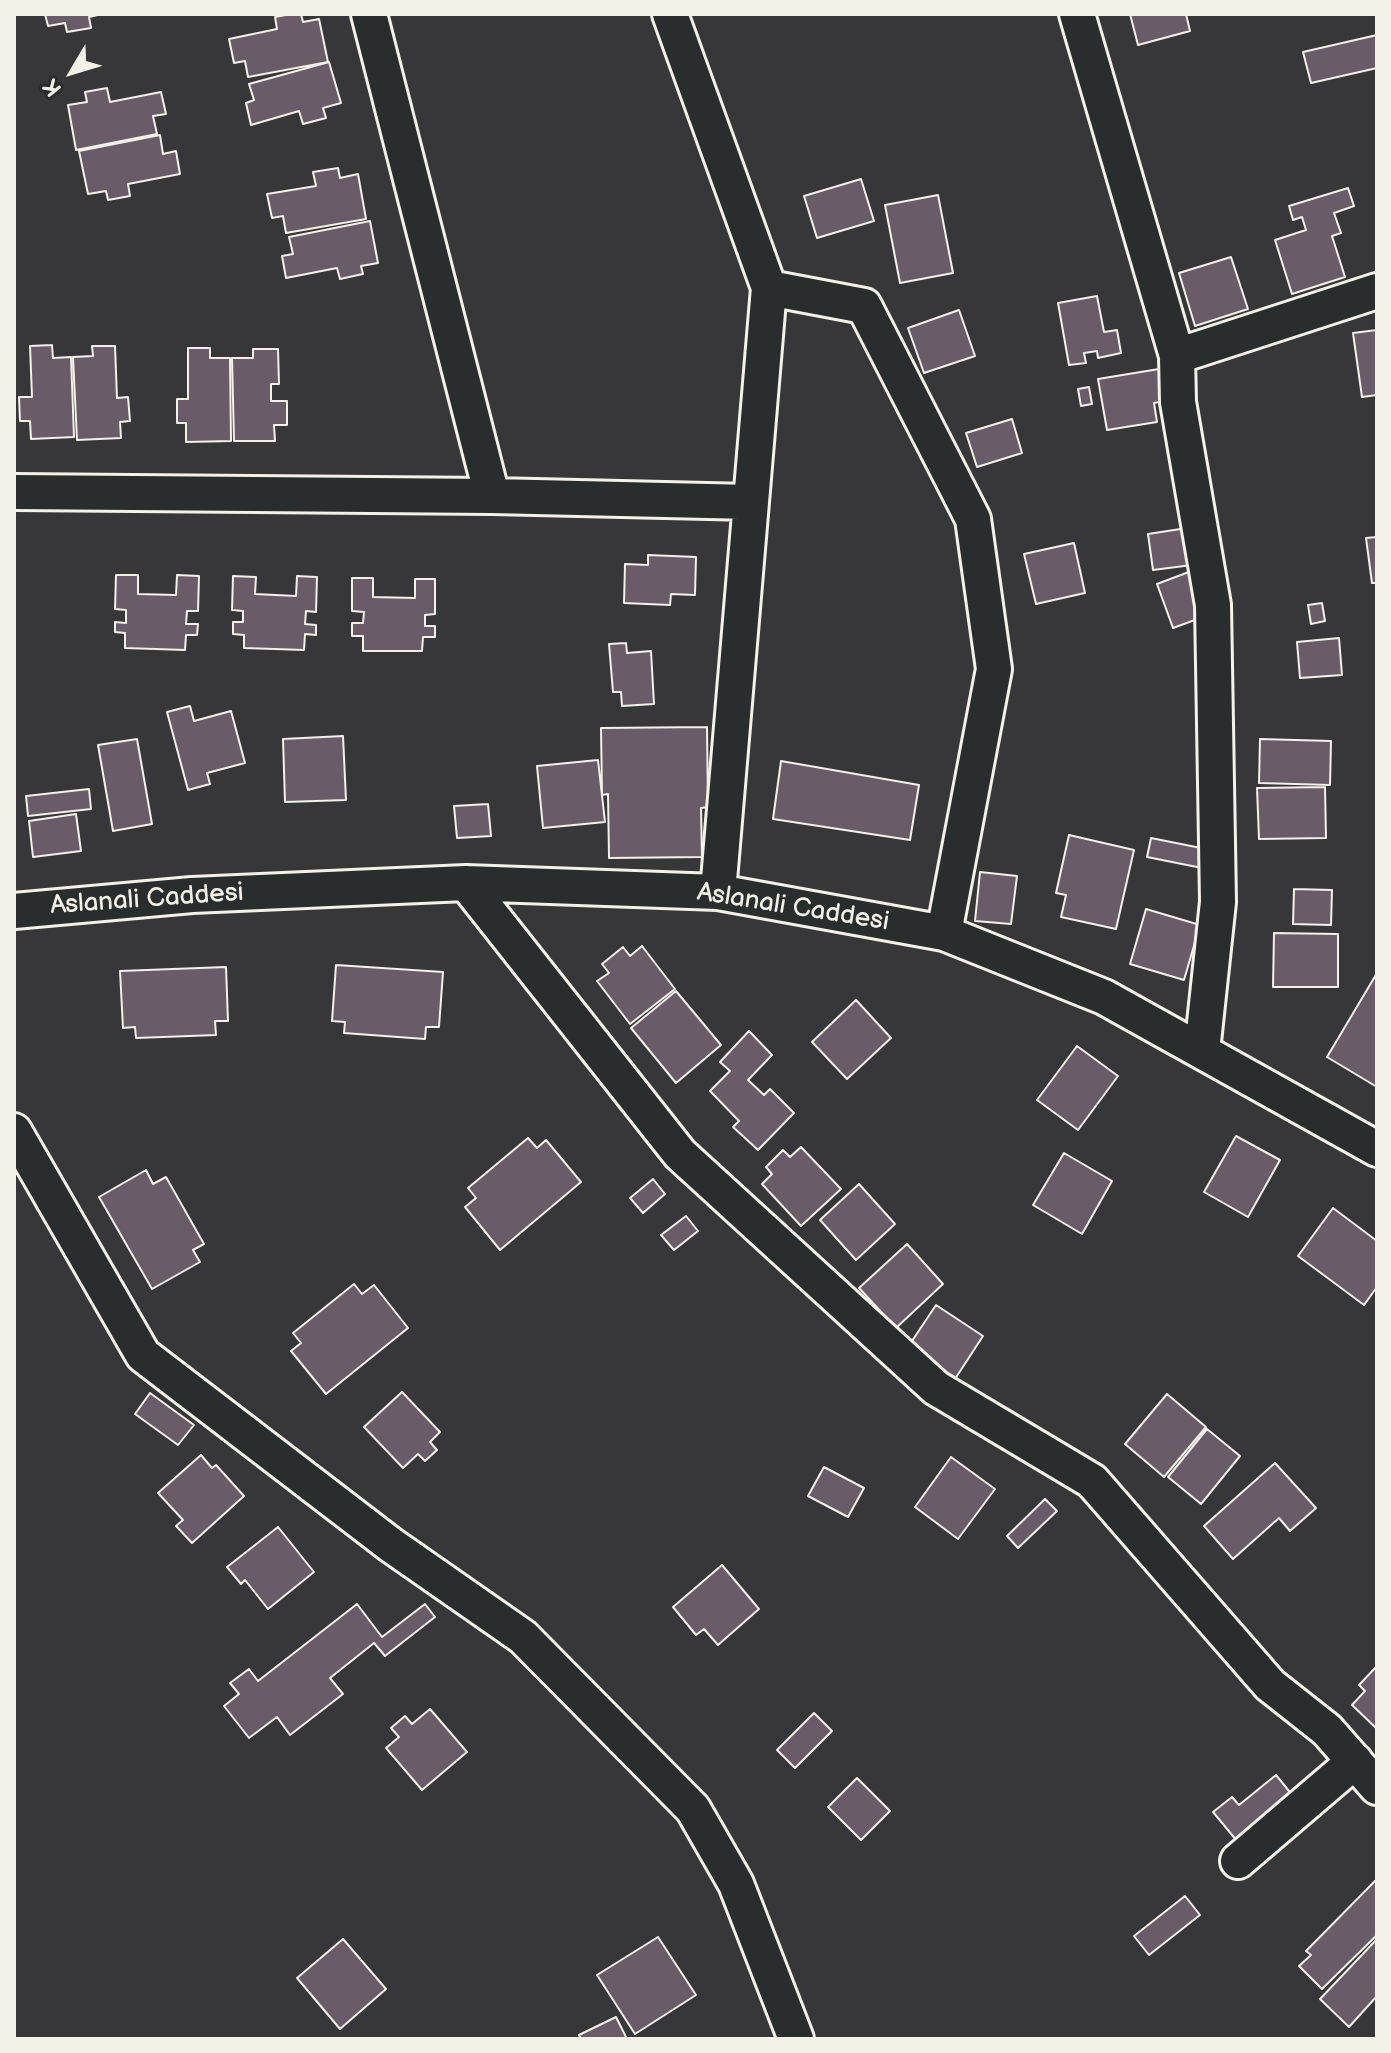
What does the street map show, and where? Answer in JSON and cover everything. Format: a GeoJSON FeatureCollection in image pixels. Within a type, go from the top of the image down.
{"type":"FeatureCollection","features":[{"type":"Feature","properties":{"kind":"street"},"geometry":{"type":"LineString","coordinates":[[369,14],[492,496]]}},
{"type":"Feature","properties":{"kind":"street"},"geometry":{"type":"LineString","coordinates":[[670,14],[769,288],[718,892]]}},
{"type":"Feature","properties":{"kind":"street"},"geometry":{"type":"LineString","coordinates":[[1077,14],[1177,356],[1178,402],[1213,605],[1218,902],[1202,1051]]}},
{"type":"Feature","properties":{"kind":"street"},"geometry":{"type":"LineString","coordinates":[[769,288],[864,306],[973,519],[994,669],[944,933]]}},
{"type":"Feature","properties":{"kind":"street"},"geometry":{"type":"LineString","coordinates":[[1177,356],[1377,291]]}},
{"type":"Feature","properties":{"kind":"street"},"geometry":{"type":"LineString","coordinates":[[14,492],[492,496],[751,502]]}},
{"type":"Feature","properties":{"kind":"street"},"geometry":{"type":"LineString","coordinates":[[466,883],[680,1154],[936,1388],[1092,1481],[1270,1685],[1327,1730],[1377,1787]]}},
{"type":"Feature","properties":{"kind":"street","name":"Aslanali Caddesi"},"geometry":{"type":"LineString","coordinates":[[14,911],[192,895],[466,883],[718,892],[944,933],[1104,997],[1377,1149]]}},
{"type":"Feature","properties":{"kind":"street"},"geometry":{"type":"LineString","coordinates":[[14,1131],[143,1355],[391,1545],[523,1637],[693,1809],[736,1884],[796,2039]]}},
{"type":"Feature","properties":{"kind":"street"},"geometry":{"type":"LineString","coordinates":[[1238,1861],[1355,1761]]}},
{"type":"Feature","properties":{"kind":"building"},"geometry":{"type":"Polygon","coordinates":[[[45,14],[102,14],[89,17],[91,28],[67,32],[65,23],[48,26],[45,14]]]}},
{"type":"Feature","properties":{"kind":"building"},"geometry":{"type":"Polygon","coordinates":[[[301,14],[303,22],[319,19],[328,62],[248,77],[245,61],[234,63],[229,39],[277,29],[275,17],[301,14]]]}},
{"type":"Feature","properties":{"kind":"building"},"geometry":{"type":"Polygon","coordinates":[[[1130,14],[1186,14],[1190,31],[1138,45],[1130,14]]]}},
{"type":"Feature","properties":{"kind":"building"},"geometry":{"type":"Polygon","coordinates":[[[1377,35],[1377,68],[1311,83],[1303,52],[1377,35]]]}},
{"type":"Feature","properties":{"kind":"building"},"geometry":{"type":"Polygon","coordinates":[[[329,62],[341,103],[323,108],[326,118],[303,124],[299,111],[251,125],[246,103],[254,100],[249,84],[329,62]]]}},
{"type":"Feature","properties":{"kind":"building"},"geometry":{"type":"Polygon","coordinates":[[[107,88],[110,102],[161,92],[166,114],[153,116],[157,134],[76,150],[68,105],[87,102],[85,92],[107,88]]]}},
{"type":"Feature","properties":{"kind":"building"},"geometry":{"type":"Polygon","coordinates":[[[160,135],[163,154],[176,151],[180,174],[128,184],[130,196],[108,200],[106,191],[88,194],[79,151],[160,135]]]}},
{"type":"Feature","properties":{"kind":"building"},"geometry":{"type":"Polygon","coordinates":[[[338,168],[340,178],[358,174],[366,219],[286,233],[283,216],[272,218],[267,194],[316,186],[313,172],[338,168]]]}},
{"type":"Feature","properties":{"kind":"building"},"geometry":{"type":"Polygon","coordinates":[[[861,179],[874,221],[817,238],[804,196],[861,179]]]}},
{"type":"Feature","properties":{"kind":"building"},"geometry":{"type":"Polygon","coordinates":[[[1348,188],[1354,206],[1334,213],[1341,233],[1332,236],[1345,277],[1292,294],[1275,240],[1306,230],[1302,217],[1293,220],[1289,206],[1348,188]]]}},
{"type":"Feature","properties":{"kind":"building"},"geometry":{"type":"Polygon","coordinates":[[[938,195],[953,273],[900,283],[885,205],[938,195]]]}},
{"type":"Feature","properties":{"kind":"building"},"geometry":{"type":"Polygon","coordinates":[[[370,221],[378,263],[361,266],[363,274],[340,279],[337,268],[286,278],[282,256],[293,254],[289,237],[370,221]]]}},
{"type":"Feature","properties":{"kind":"building"},"geometry":{"type":"Polygon","coordinates":[[[1231,257],[1248,309],[1195,326],[1179,273],[1231,257]]]}},
{"type":"Feature","properties":{"kind":"building"},"geometry":{"type":"Polygon","coordinates":[[[1097,296],[1104,332],[1117,330],[1121,353],[1098,358],[1097,351],[1084,353],[1086,363],[1069,365],[1058,303],[1097,296]]]}},
{"type":"Feature","properties":{"kind":"building"},"geometry":{"type":"Polygon","coordinates":[[[959,310],[975,356],[924,373],[908,328],[959,310]]]}},
{"type":"Feature","properties":{"kind":"building"},"geometry":{"type":"Polygon","coordinates":[[[1377,330],[1377,395],[1362,397],[1353,333],[1377,330]]]}},
{"type":"Feature","properties":{"kind":"building"},"geometry":{"type":"Polygon","coordinates":[[[52,345],[53,358],[71,357],[74,437],[31,439],[30,421],[20,421],[19,397],[32,397],[30,346],[52,345]]]}},
{"type":"Feature","properties":{"kind":"building"},"geometry":{"type":"Polygon","coordinates":[[[92,346],[115,346],[117,398],[128,397],[130,421],[120,422],[121,438],[77,440],[73,357],[93,356],[92,346]]]}},
{"type":"Feature","properties":{"kind":"building"},"geometry":{"type":"Polygon","coordinates":[[[188,348],[210,348],[210,358],[230,358],[231,441],[186,442],[186,423],[177,423],[177,399],[188,399],[188,348]]]}},
{"type":"Feature","properties":{"kind":"building"},"geometry":{"type":"Polygon","coordinates":[[[253,349],[278,349],[279,384],[271,384],[271,401],[287,401],[287,425],[274,425],[275,441],[234,441],[232,358],[253,358],[253,349]]]}},
{"type":"Feature","properties":{"kind":"building"},"geometry":{"type":"Polygon","coordinates":[[[1159,369],[1164,401],[1154,403],[1157,422],[1107,430],[1098,379],[1159,369]]]}},
{"type":"Feature","properties":{"kind":"building"},"geometry":{"type":"Polygon","coordinates":[[[1089,387],[1092,404],[1081,406],[1078,389],[1089,387]]]}},
{"type":"Feature","properties":{"kind":"building"},"geometry":{"type":"Polygon","coordinates":[[[1012,419],[1022,453],[977,467],[966,433],[1012,419]]]}},
{"type":"Feature","properties":{"kind":"building"},"geometry":{"type":"Polygon","coordinates":[[[1187,528],[1192,565],[1153,570],[1148,534],[1187,528]]]}},
{"type":"Feature","properties":{"kind":"building"},"geometry":{"type":"Polygon","coordinates":[[[1377,537],[1377,583],[1372,583],[1366,538],[1377,537]]]}},
{"type":"Feature","properties":{"kind":"building"},"geometry":{"type":"Polygon","coordinates":[[[1074,543],[1085,593],[1036,604],[1024,554],[1074,543]]]}},
{"type":"Feature","properties":{"kind":"building"},"geometry":{"type":"Polygon","coordinates":[[[648,555],[696,557],[695,595],[671,594],[670,605],[624,603],[625,564],[648,565],[648,555]]]}},
{"type":"Feature","properties":{"kind":"building"},"geometry":{"type":"Polygon","coordinates":[[[1194,570],[1203,617],[1173,628],[1157,584],[1194,570]]]}},
{"type":"Feature","properties":{"kind":"building"},"geometry":{"type":"Polygon","coordinates":[[[116,575],[138,575],[138,594],[176,595],[177,575],[199,576],[198,611],[187,611],[186,624],[198,624],[197,635],[186,635],[185,650],[125,648],[125,633],[115,632],[115,622],[126,623],[126,610],[115,609],[116,575]]]}},
{"type":"Feature","properties":{"kind":"building"},"geometry":{"type":"Polygon","coordinates":[[[233,576],[256,577],[255,594],[296,596],[297,576],[317,577],[316,612],[306,611],[305,624],[316,625],[316,635],[305,634],[304,650],[244,648],[244,635],[233,634],[233,622],[243,622],[243,611],[232,610],[233,576]]]}},
{"type":"Feature","properties":{"kind":"building"},"geometry":{"type":"Polygon","coordinates":[[[352,578],[373,578],[373,597],[415,598],[415,579],[435,579],[435,614],[425,615],[425,626],[435,626],[435,637],[423,637],[422,651],[363,651],[363,636],[352,636],[352,623],[363,623],[364,612],[352,611],[352,578]]]}},
{"type":"Feature","properties":{"kind":"building"},"geometry":{"type":"Polygon","coordinates":[[[1322,603],[1325,621],[1311,624],[1308,605],[1322,603]]]}},
{"type":"Feature","properties":{"kind":"building"},"geometry":{"type":"Polygon","coordinates":[[[1339,638],[1342,675],[1300,678],[1297,642],[1339,638]]]}},
{"type":"Feature","properties":{"kind":"building"},"geometry":{"type":"Polygon","coordinates":[[[626,643],[627,653],[651,651],[654,704],[622,706],[621,692],[613,692],[609,644],[626,643]]]}},
{"type":"Feature","properties":{"kind":"building"},"geometry":{"type":"Polygon","coordinates":[[[190,706],[194,721],[231,711],[245,763],[207,773],[210,784],[188,790],[167,712],[190,706]]]}},
{"type":"Feature","properties":{"kind":"building"},"geometry":{"type":"Polygon","coordinates":[[[707,727],[708,807],[701,808],[702,857],[609,858],[608,794],[602,795],[601,728],[707,727]]]}},
{"type":"Feature","properties":{"kind":"building"},"geometry":{"type":"Polygon","coordinates":[[[343,736],[346,800],[285,802],[283,739],[343,736]]]}},
{"type":"Feature","properties":{"kind":"building"},"geometry":{"type":"Polygon","coordinates":[[[137,739],[152,824],[113,831],[98,745],[137,739]]]}},
{"type":"Feature","properties":{"kind":"building"},"geometry":{"type":"Polygon","coordinates":[[[1260,739],[1331,741],[1330,785],[1259,783],[1260,739]]]}},
{"type":"Feature","properties":{"kind":"building"},"geometry":{"type":"Polygon","coordinates":[[[598,760],[605,822],[543,828],[537,766],[598,760]]]}},
{"type":"Feature","properties":{"kind":"building"},"geometry":{"type":"Polygon","coordinates":[[[781,761],[919,785],[910,840],[773,819],[781,761]]]}},
{"type":"Feature","properties":{"kind":"building"},"geometry":{"type":"Polygon","coordinates":[[[1325,787],[1326,838],[1259,839],[1257,788],[1325,787]]]}},
{"type":"Feature","properties":{"kind":"building"},"geometry":{"type":"Polygon","coordinates":[[[89,789],[91,809],[28,816],[26,796],[89,789]]]}},
{"type":"Feature","properties":{"kind":"building"},"geometry":{"type":"Polygon","coordinates":[[[488,804],[491,836],[457,838],[454,806],[488,804]]]}},
{"type":"Feature","properties":{"kind":"building"},"geometry":{"type":"Polygon","coordinates":[[[76,814],[81,851],[33,857],[29,821],[76,814]]]}},
{"type":"Feature","properties":{"kind":"building"},"geometry":{"type":"Polygon","coordinates":[[[1069,835],[1134,850],[1116,929],[1061,917],[1066,895],[1056,893],[1069,835]]]}},
{"type":"Feature","properties":{"kind":"building"},"geometry":{"type":"Polygon","coordinates":[[[1151,838],[1206,849],[1202,868],[1147,857],[1151,838]]]}},
{"type":"Feature","properties":{"kind":"building"},"geometry":{"type":"Polygon","coordinates":[[[980,872],[1017,876],[1011,924],[975,921],[980,872]]]}},
{"type":"Feature","properties":{"kind":"building"},"geometry":{"type":"Polygon","coordinates":[[[1294,889],[1332,890],[1331,925],[1293,924],[1294,889]]]}},
{"type":"Feature","properties":{"kind":"building"},"geometry":{"type":"Polygon","coordinates":[[[1146,909],[1200,925],[1184,980],[1130,964],[1146,909]]]}},
{"type":"Feature","properties":{"kind":"building"},"geometry":{"type":"Polygon","coordinates":[[[1274,933],[1338,934],[1338,987],[1273,987],[1274,933]]]}},
{"type":"Feature","properties":{"kind":"building"},"geometry":{"type":"Polygon","coordinates":[[[642,946],[675,989],[630,1024],[597,981],[609,973],[602,964],[623,947],[630,956],[642,946]]]}},
{"type":"Feature","properties":{"kind":"building"},"geometry":{"type":"Polygon","coordinates":[[[336,965],[443,972],[439,1027],[426,1027],[425,1039],[344,1033],[345,1022],[332,1021],[336,965]]]}},
{"type":"Feature","properties":{"kind":"building"},"geometry":{"type":"Polygon","coordinates":[[[226,967],[228,1021],[215,1021],[216,1035],[136,1038],[135,1027],[123,1028],[120,971],[226,967]]]}},
{"type":"Feature","properties":{"kind":"building"},"geometry":{"type":"Polygon","coordinates":[[[1377,973],[1377,1087],[1327,1057],[1377,973]]]}},
{"type":"Feature","properties":{"kind":"building"},"geometry":{"type":"Polygon","coordinates":[[[676,991],[721,1045],[676,1083],[631,1028],[676,991]]]}},
{"type":"Feature","properties":{"kind":"building"},"geometry":{"type":"Polygon","coordinates":[[[856,1000],[891,1038],[847,1079],[812,1042],[856,1000]]]}},
{"type":"Feature","properties":{"kind":"building"},"geometry":{"type":"Polygon","coordinates":[[[749,1031],[772,1055],[748,1080],[764,1095],[770,1089],[794,1113],[758,1150],[733,1127],[739,1121],[710,1091],[730,1071],[720,1062],[749,1031]]]}},
{"type":"Feature","properties":{"kind":"building"},"geometry":{"type":"Polygon","coordinates":[[[1077,1046],[1118,1076],[1078,1130],[1037,1100],[1077,1046]]]}},
{"type":"Feature","properties":{"kind":"building"},"geometry":{"type":"Polygon","coordinates":[[[1236,1136],[1280,1160],[1248,1217],[1204,1192],[1236,1136]]]}},
{"type":"Feature","properties":{"kind":"building"},"geometry":{"type":"Polygon","coordinates":[[[528,1138],[537,1148],[546,1140],[581,1182],[500,1250],[465,1207],[476,1198],[468,1188],[528,1138]]]}},
{"type":"Feature","properties":{"kind":"building"},"geometry":{"type":"Polygon","coordinates":[[[801,1147],[841,1189],[801,1226],[762,1184],[772,1174],[766,1167],[783,1150],[790,1157],[801,1147]]]}},
{"type":"Feature","properties":{"kind":"building"},"geometry":{"type":"Polygon","coordinates":[[[1064,1153],[1112,1181],[1082,1234],[1033,1205],[1064,1153]]]}},
{"type":"Feature","properties":{"kind":"building"},"geometry":{"type":"Polygon","coordinates":[[[146,1170],[153,1184],[166,1177],[204,1244],[193,1250],[200,1262],[152,1289],[99,1197],[146,1170]]]}},
{"type":"Feature","properties":{"kind":"building"},"geometry":{"type":"Polygon","coordinates":[[[653,1179],[665,1194],[643,1213],[630,1198],[653,1179]]]}},
{"type":"Feature","properties":{"kind":"building"},"geometry":{"type":"Polygon","coordinates":[[[859,1184],[895,1224],[856,1260],[820,1220],[859,1184]]]}},
{"type":"Feature","properties":{"kind":"building"},"geometry":{"type":"Polygon","coordinates":[[[1333,1208],[1377,1241],[1377,1287],[1364,1305],[1298,1256],[1333,1208]]]}},
{"type":"Feature","properties":{"kind":"building"},"geometry":{"type":"Polygon","coordinates":[[[686,1216],[698,1231],[674,1250],[661,1235],[686,1216]]]}},
{"type":"Feature","properties":{"kind":"building"},"geometry":{"type":"Polygon","coordinates":[[[907,1244],[943,1284],[896,1328],[859,1288],[907,1244]]]}},
{"type":"Feature","properties":{"kind":"building"},"geometry":{"type":"Polygon","coordinates":[[[354,1284],[362,1294],[374,1285],[408,1328],[326,1394],[291,1351],[301,1343],[293,1333],[354,1284]]]}},
{"type":"Feature","properties":{"kind":"building"},"geometry":{"type":"Polygon","coordinates":[[[936,1305],[983,1336],[955,1379],[908,1347],[936,1305]]]}},
{"type":"Feature","properties":{"kind":"building"},"geometry":{"type":"Polygon","coordinates":[[[402,1392],[440,1432],[430,1442],[437,1450],[425,1461],[418,1454],[403,1468],[364,1427],[402,1392]]]}},
{"type":"Feature","properties":{"kind":"building"},"geometry":{"type":"Polygon","coordinates":[[[150,1393],[194,1425],[178,1445],[135,1414],[150,1393]]]}},
{"type":"Feature","properties":{"kind":"building"},"geometry":{"type":"Polygon","coordinates":[[[1167,1394],[1206,1427],[1164,1477],[1125,1444],[1167,1394]]]}},
{"type":"Feature","properties":{"kind":"building"},"geometry":{"type":"Polygon","coordinates":[[[1207,1429],[1240,1456],[1201,1504],[1168,1477],[1207,1429]]]}},
{"type":"Feature","properties":{"kind":"building"},"geometry":{"type":"Polygon","coordinates":[[[201,1455],[212,1468],[216,1465],[244,1496],[192,1543],[176,1526],[183,1520],[158,1493],[201,1455]]]}},
{"type":"Feature","properties":{"kind":"building"},"geometry":{"type":"Polygon","coordinates":[[[951,1457],[995,1489],[958,1539],[915,1507],[951,1457]]]}},
{"type":"Feature","properties":{"kind":"building"},"geometry":{"type":"Polygon","coordinates":[[[1275,1463],[1316,1508],[1290,1531],[1279,1518],[1233,1559],[1204,1526],[1275,1463]]]}},
{"type":"Feature","properties":{"kind":"building"},"geometry":{"type":"Polygon","coordinates":[[[824,1467],[864,1488],[848,1517],[808,1496],[824,1467]]]}},
{"type":"Feature","properties":{"kind":"building"},"geometry":{"type":"Polygon","coordinates":[[[1045,1499],[1057,1511],[1018,1548],[1007,1536],[1045,1499]]]}},
{"type":"Feature","properties":{"kind":"building"},"geometry":{"type":"Polygon","coordinates":[[[278,1527],[314,1572],[268,1609],[245,1580],[241,1584],[227,1567],[278,1527]]]}},
{"type":"Feature","properties":{"kind":"building"},"geometry":{"type":"Polygon","coordinates":[[[722,1565],[759,1609],[718,1645],[704,1629],[696,1635],[673,1607],[722,1565]]]}},
{"type":"Feature","properties":{"kind":"building"},"geometry":{"type":"Polygon","coordinates":[[[357,1604],[382,1637],[425,1604],[435,1617],[385,1656],[374,1643],[330,1678],[343,1694],[290,1735],[277,1717],[249,1738],[224,1706],[239,1694],[230,1683],[249,1669],[258,1681],[357,1604]]]}},
{"type":"Feature","properties":{"kind":"building"},"geometry":{"type":"Polygon","coordinates":[[[1377,1666],[1377,1729],[1352,1705],[1365,1691],[1359,1685],[1377,1666]]]}},
{"type":"Feature","properties":{"kind":"building"},"geometry":{"type":"Polygon","coordinates":[[[430,1709],[467,1752],[422,1790],[386,1748],[399,1737],[391,1728],[405,1716],[412,1724],[430,1709]]]}},
{"type":"Feature","properties":{"kind":"building"},"geometry":{"type":"Polygon","coordinates":[[[814,1713],[832,1731],[795,1768],[777,1750],[814,1713]]]}},
{"type":"Feature","properties":{"kind":"building"},"geometry":{"type":"Polygon","coordinates":[[[1276,1775],[1293,1796],[1237,1841],[1213,1812],[1232,1797],[1239,1805],[1276,1775]]]}},
{"type":"Feature","properties":{"kind":"building"},"geometry":{"type":"Polygon","coordinates":[[[857,1778],[890,1811],[861,1840],[828,1807],[857,1778]]]}},
{"type":"Feature","properties":{"kind":"building"},"geometry":{"type":"Polygon","coordinates":[[[1375,1881],[1377,1935],[1322,1989],[1299,1966],[1311,1955],[1306,1951],[1375,1881]]]}},
{"type":"Feature","properties":{"kind":"building"},"geometry":{"type":"Polygon","coordinates":[[[1185,1896],[1200,1915],[1149,1955],[1134,1936],[1185,1896]]]}},
{"type":"Feature","properties":{"kind":"building"},"geometry":{"type":"Polygon","coordinates":[[[658,1937],[696,1995],[635,2034],[597,1975],[658,1937]]]}},
{"type":"Feature","properties":{"kind":"building"},"geometry":{"type":"Polygon","coordinates":[[[343,1939],[386,1989],[340,2029],[297,1978],[343,1939]]]}},
{"type":"Feature","properties":{"kind":"building"},"geometry":{"type":"Polygon","coordinates":[[[1377,1939],[1377,1996],[1349,2027],[1320,1999],[1377,1939]]]}},
{"type":"Feature","properties":{"kind":"building"},"geometry":{"type":"Polygon","coordinates":[[[616,2017],[627,2039],[581,2039],[579,2035],[616,2017]]]}}]}
